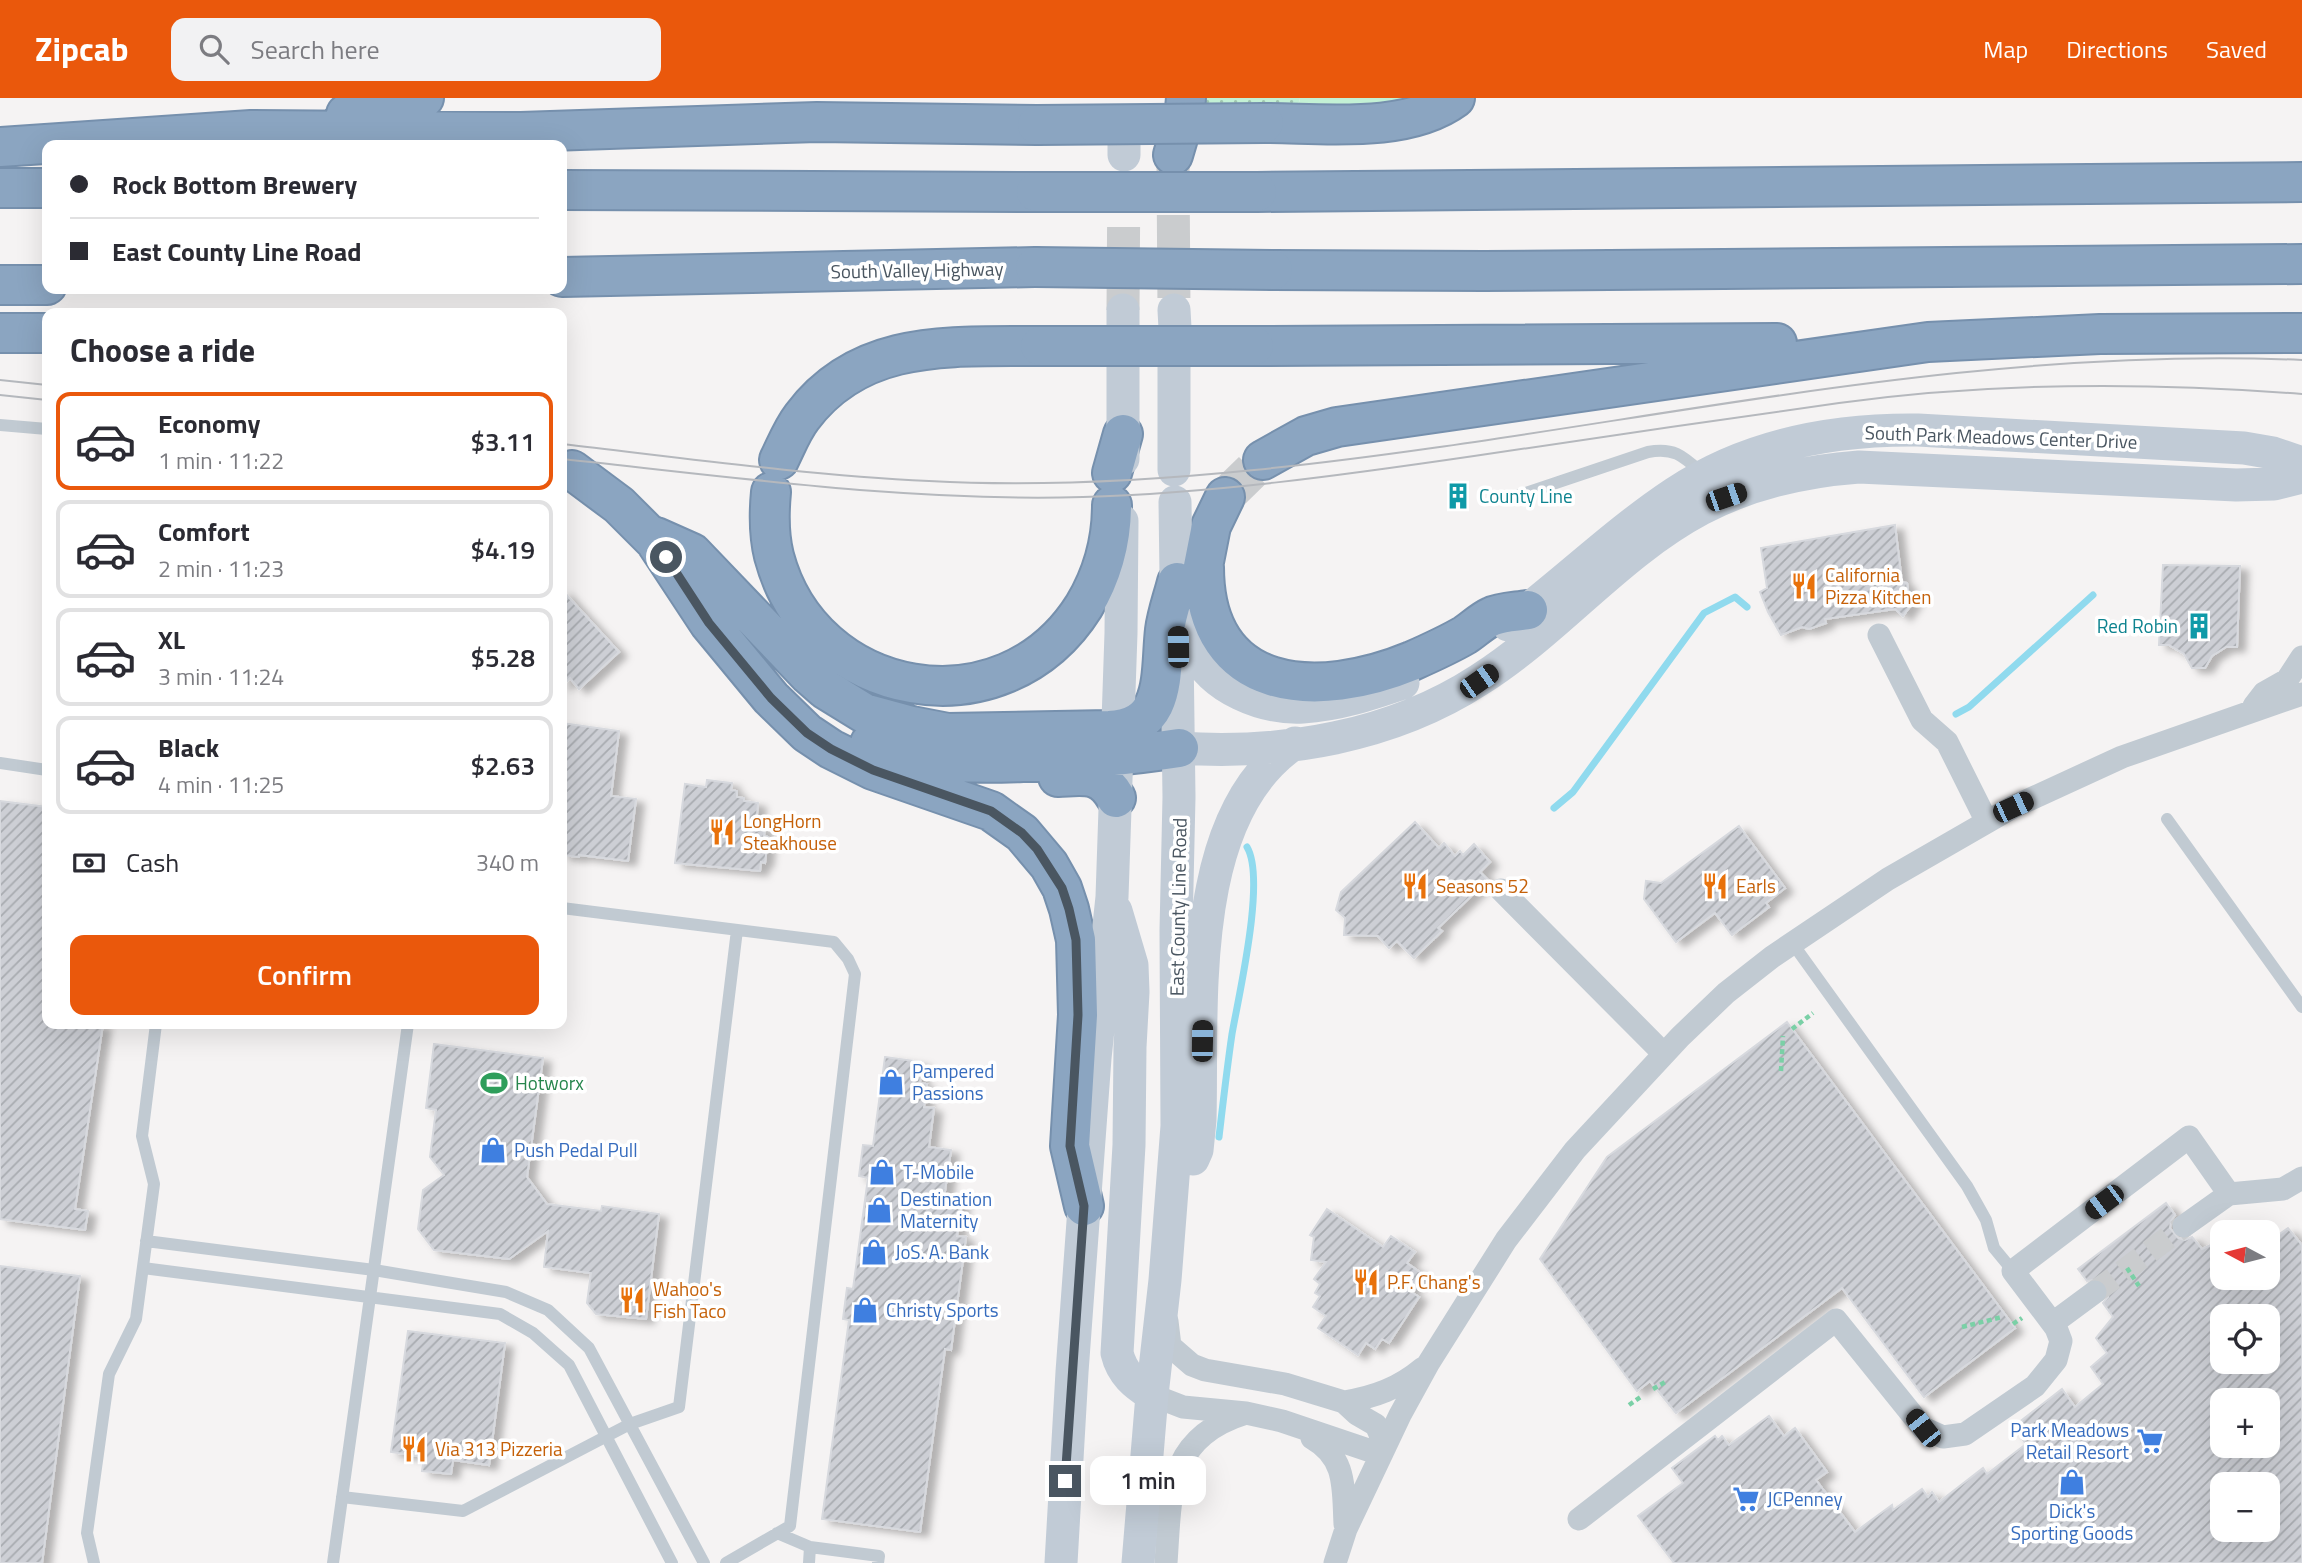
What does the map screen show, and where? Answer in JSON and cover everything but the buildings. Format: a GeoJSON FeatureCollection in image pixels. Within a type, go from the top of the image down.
{"type":"FeatureCollection","features":[{"type":"Feature","properties":{"kind":"highway"},"geometry":{"type":"LineString","coordinates":[[251,131],[424,98]]}},
{"type":"Feature","properties":{"kind":"highway"},"geometry":{"type":"LineString","coordinates":[[110,140],[251,131],[521,132],[817,122],[1037,125],[1365,124],[1423,114],[1455,98]]}},
{"type":"Feature","properties":{"kind":"highway"},"geometry":{"type":"LineString","coordinates":[[0,147],[42,144]]}},
{"type":"Feature","properties":{"kind":"highway"},"geometry":{"type":"LineString","coordinates":[[567,190],[1257,192],[2302,182]]}},
{"type":"Feature","properties":{"kind":"highway"},"geometry":{"type":"LineString","coordinates":[[0,188],[42,187]]}},
{"type":"Feature","properties":{"kind":"highway","name":"South Valley Highway"},"geometry":{"type":"LineString","coordinates":[[567,277],[1035,267],[1485,271],[2302,264]]}},
{"type":"Feature","properties":{"kind":"highway"},"geometry":{"type":"LineString","coordinates":[[0,285],[42,285]]}},
{"type":"Feature","properties":{"kind":"highway"},"geometry":{"type":"LineString","coordinates":[[0,333],[42,333]]}},
{"type":"Feature","properties":{"kind":"highway"},"geometry":{"type":"LineString","coordinates":[[1123,435],[1105,558],[1096,586],[1077,617],[1056,642],[1004,676],[979,683],[937,687],[892,678],[860,666],[846,659],[817,634],[786,589],[771,537],[775,476],[801,418],[839,380],[867,365],[915,350],[1040,346],[1928,342],[2101,334],[2302,333]]}},
{"type":"Feature","properties":{"kind":"highway"},"geometry":{"type":"LineString","coordinates":[[1263,460],[1306,436],[1337,428],[1928,342]]}},
{"type":"Feature","properties":{"kind":"highway"},"geometry":{"type":"LineString","coordinates":[[572,470],[618,505],[651,535],[796,689],[842,729],[896,752],[935,761],[976,764],[1118,743],[1128,728],[1141,721],[1158,696],[1163,677],[1165,630],[1225,498]]}},
{"type":"Feature","properties":{"kind":"highway"},"geometry":{"type":"LineString","coordinates":[[651,535],[692,553],[809,675],[825,689],[864,713],[948,733],[1179,748]]}},
{"type":"Feature","properties":{"kind":"highway"},"geometry":{"type":"LineString","coordinates":[[651,535],[709,623],[771,698],[807,733],[831,749],[873,770],[991,811],[1022,833],[1049,865],[1062,888],[1076,940],[1078,1015],[1070,1146],[1084,1206]]}},
{"type":"Feature","properties":{"kind":"highway"},"geometry":{"type":"LineString","coordinates":[[1190,574],[1205,597],[1215,629],[1229,651],[1257,671],[1279,679],[1320,682],[1374,673],[1409,662],[1440,648],[1492,616],[1528,610]]}},
{"type":"Feature","properties":{"kind":"highway"},"geometry":{"type":"LineString","coordinates":[[1179,669],[1189,633],[1190,574]]}},
{"type":"Feature","properties":{"kind":"highway"},"geometry":{"type":"LineString","coordinates":[[738,630],[770,676],[814,719],[859,749],[901,768],[933,778],[965,780],[1094,777],[1107,783],[1116,798]]}},
{"type":"Feature","properties":{"kind":"main road"},"geometry":{"type":"LineString","coordinates":[[1123,332],[1123,435]]}},
{"type":"Feature","properties":{"kind":"main road"},"geometry":{"type":"LineString","coordinates":[[1174,332],[1174,470]]}},
{"type":"Feature","properties":{"kind":"main road","name":"South Park Meadows Center Drive"},"geometry":{"type":"LineString","coordinates":[[1189,633],[1199,658],[1229,689],[1262,701],[1302,707],[1361,696],[1410,680],[1482,645],[1676,492],[1747,456],[1796,441],[1836,433],[1876,429],[2244,448],[2273,453],[2302,463]]}},
{"type":"Feature","properties":{"kind":"main road","name":"South Park Meadows Center Drive"},"geometry":{"type":"LineString","coordinates":[[1179,748],[1221,751],[1355,734],[1400,721],[1439,704],[1479,681],[1513,656],[1611,573],[1685,518],[1726,497],[1767,482],[1822,470],[1859,467],[2236,485],[2274,484],[2302,477]]}},
{"type":"Feature","properties":{"kind":"main road"},"geometry":{"type":"LineString","coordinates":[[1060,1563],[1095,1058],[1112,897],[1118,743],[1117,489]]}},
{"type":"Feature","properties":{"kind":"main road","name":"East County Line Road"},"geometry":{"type":"LineString","coordinates":[[1138,1563],[1177,1126],[1179,669],[1190,574],[1175,502]]}},
{"type":"Feature","properties":{"kind":"main road"},"geometry":{"type":"LineString","coordinates":[[1170,1210],[1197,1150],[1205,936],[1214,873],[1230,828],[1248,793],[1267,766],[1294,743]]}},
{"type":"Feature","properties":{"kind":"main road"},"geometry":{"type":"LineString","coordinates":[[1112,897],[1132,965],[1133,992],[1129,1145],[1117,1353],[1133,1383],[1152,1395]]}},
{"type":"Feature","properties":{"kind":"street"},"geometry":{"type":"LineString","coordinates":[[1879,635],[1922,720],[1947,742],[1987,822]]}},
{"type":"Feature","properties":{"kind":"street"},"geometry":{"type":"LineString","coordinates":[[2248,713],[2264,693],[2287,680],[2302,657]]}},
{"type":"Feature","properties":{"kind":"street"},"geometry":{"type":"LineString","coordinates":[[1335,1563],[1346,1529],[1385,1444],[1428,1364],[1514,1229],[1576,1150],[1664,1054],[1727,993],[1772,957],[1888,879],[2063,782],[2122,757],[2302,694]]}},
{"type":"Feature","properties":{"kind":"street"},"geometry":{"type":"LineString","coordinates":[[1501,890],[1664,1054]]}},
{"type":"Feature","properties":{"kind":"street"},"geometry":{"type":"LineString","coordinates":[[1579,1519],[1836,1320],[1923,1428],[1943,1437],[1965,1434],[2035,1386],[2056,1360],[2061,1341],[2053,1323],[2013,1271],[2189,1138],[2229,1194]]}},
{"type":"Feature","properties":{"kind":"street"},"geometry":{"type":"LineString","coordinates":[[2184,1226],[2229,1194],[2283,1189],[2302,1178]]}},
{"type":"Feature","properties":{"kind":"street"},"geometry":{"type":"LineString","coordinates":[[1165,1280],[1170,1346],[1184,1359],[1205,1370],[1285,1384],[1344,1402],[1357,1414],[1376,1425],[1385,1444]]}},
{"type":"Feature","properties":{"kind":"street"},"geometry":{"type":"LineString","coordinates":[[2053,1323],[2095,1292]]}},
{"type":"Feature","properties":{"kind":"street"},"geometry":{"type":"LineString","coordinates":[[1344,1402],[1393,1389],[1428,1364]]}},
{"type":"Feature","properties":{"kind":"street"},"geometry":{"type":"LineString","coordinates":[[1152,1395],[1183,1407],[1246,1413],[1282,1420],[1368,1450],[1378,1449],[1385,1444]]}},
{"type":"Feature","properties":{"kind":"street"},"geometry":{"type":"LineString","coordinates":[[1166,1563],[1172,1492],[1175,1475],[1185,1455],[1220,1424],[1246,1413]]}},
{"type":"Feature","properties":{"kind":"street"},"geometry":{"type":"LineString","coordinates":[[1282,1420],[1325,1445],[1336,1459],[1343,1491],[1346,1529]]}},
{"type":"Feature","properties":{"kind":"lane"},"geometry":{"type":"LineString","coordinates":[[0,425],[42,429]]}},
{"type":"Feature","properties":{"kind":"lane"},"geometry":{"type":"LineString","coordinates":[[1508,499],[1660,450],[1678,454],[1705,476]]}},
{"type":"Feature","properties":{"kind":"lane"},"geometry":{"type":"LineString","coordinates":[[0,763],[42,769]]}},
{"type":"Feature","properties":{"kind":"lane"},"geometry":{"type":"LineString","coordinates":[[2167,819],[2302,1007]]}},
{"type":"Feature","properties":{"kind":"lane"},"geometry":{"type":"LineString","coordinates":[[567,909],[834,942],[848,959],[855,974],[790,1525],[726,1563]]}},
{"type":"Feature","properties":{"kind":"lane"},"geometry":{"type":"LineString","coordinates":[[342,1497],[463,1511],[630,1424],[679,1407],[737,930]]}},
{"type":"Feature","properties":{"kind":"lane"},"geometry":{"type":"LineString","coordinates":[[1793,944],[1967,1186],[1986,1220],[1994,1248],[2013,1271]]}},
{"type":"Feature","properties":{"kind":"lane"},"geometry":{"type":"LineString","coordinates":[[94,1563],[87,1534],[109,1374],[136,1319],[154,1184],[142,1136],[155,1029]]}},
{"type":"Feature","properties":{"kind":"lane"},"geometry":{"type":"LineString","coordinates":[[333,1563],[407,1029]]}},
{"type":"Feature","properties":{"kind":"lane"},"geometry":{"type":"LineString","coordinates":[[146,1241],[374,1270],[506,1292],[548,1310],[589,1348],[704,1563]]}},
{"type":"Feature","properties":{"kind":"lane"},"geometry":{"type":"LineString","coordinates":[[143,1268],[500,1314],[533,1333],[569,1365],[672,1563]]}},
{"type":"Feature","properties":{"kind":"lane"},"geometry":{"type":"LineString","coordinates":[[777,1533],[810,1547],[878,1556],[878,1563]]}},
{"type":"Feature","properties":{"kind":"lane"},"geometry":{"type":"LineString","coordinates":[[808,1563],[810,1547]]}},
{"type":"Feature","properties":{"kind":"path"},"geometry":{"type":"LineString","coordinates":[[1792,1029],[1813,1013]]}},
{"type":"Feature","properties":{"kind":"path"},"geometry":{"type":"LineString","coordinates":[[1781,1070],[1783,1036]]}},
{"type":"Feature","properties":{"kind":"path"},"geometry":{"type":"LineString","coordinates":[[2127,1268],[2140,1286]]}},
{"type":"Feature","properties":{"kind":"path"},"geometry":{"type":"LineString","coordinates":[[1962,1327],[2002,1317]]}},
{"type":"Feature","properties":{"kind":"path"},"geometry":{"type":"LineString","coordinates":[[1653,1389],[1667,1381]]}},
{"type":"Feature","properties":{"kind":"path"},"geometry":{"type":"LineString","coordinates":[[1629,1405],[1642,1396]]}},
{"type":"Feature","properties":{"kind":"green space"},"geometry":{"type":"Polygon","coordinates":[[[1206,98],[1300,98],[1297,110],[1205,109],[1206,98]]]}},
{"type":"Feature","properties":{"kind":"green space"},"geometry":{"type":"Polygon","coordinates":[[[1300,98],[1428,98],[1411,104],[1298,107],[1300,98]]]}},
{"type":"Feature","properties":{"kind":"waterway"},"geometry":{"type":"LineString","coordinates":[[1956,714],[1969,707],[2093,595]]}},
{"type":"Feature","properties":{"kind":"waterway"},"geometry":{"type":"LineString","coordinates":[[1554,808],[1573,792],[1704,613],[1735,597],[1747,607]]}},
{"type":"Feature","properties":{"kind":"waterway"},"geometry":{"type":"LineString","coordinates":[[1219,1137],[1252,910],[1254,884],[1247,847]]}},
{"type":"Feature","properties":{"kind":"tunnel"},"geometry":{"type":"LineString","coordinates":[[1123,310],[1124,165]]}},
{"type":"Feature","properties":{"kind":"tunnel"},"geometry":{"type":"LineString","coordinates":[[1173,165],[1174,310]]}},
{"type":"Feature","properties":{"kind":"tunnel"},"geometry":{"type":"LineString","coordinates":[[1225,497],[1263,460]]}},
{"type":"Feature","properties":{"kind":"tunnel"},"geometry":{"type":"LineString","coordinates":[[2095,1292],[2184,1226]]}},
{"type":"Feature","properties":{"kind":"tram line"},"geometry":{"type":"LineString","coordinates":[[567,445],[837,475],[970,483],[1092,482],[1213,474],[1385,455],[1907,379],[2038,366],[2170,359],[2302,360]]}},
{"type":"Feature","properties":{"kind":"tram line"},"geometry":{"type":"LineString","coordinates":[[0,380],[42,384]]}},
{"type":"Feature","properties":{"kind":"tram line"},"geometry":{"type":"LineString","coordinates":[[567,460],[887,492],[1017,498],[1083,497],[1181,492],[1328,476],[1839,403],[1954,391],[2128,386],[2302,394]]}},
{"type":"Feature","properties":{"kind":"tram line"},"geometry":{"type":"LineString","coordinates":[[0,395],[42,399]]}},
{"type":"Feature","properties":{"kind":"place","name":"County Line"},"geometry":{"type":"Point","coordinates":[1458,496]}},
{"type":"Feature","properties":{"kind":"place","name":"California Pizza Kitchen"},"geometry":{"type":"Point","coordinates":[1804,586]}},
{"type":"Feature","properties":{"kind":"place","name":"Red Robin"},"geometry":{"type":"Point","coordinates":[2199,626]}},
{"type":"Feature","properties":{"kind":"place","name":"LongHorn Steakhouse"},"geometry":{"type":"Point","coordinates":[722,832]}},
{"type":"Feature","properties":{"kind":"place","name":"Seasons 52"},"geometry":{"type":"Point","coordinates":[1415,886]}},
{"type":"Feature","properties":{"kind":"place","name":"Earls"},"geometry":{"type":"Point","coordinates":[1715,886]}},
{"type":"Feature","properties":{"kind":"place","name":"Pampered Passions"},"geometry":{"type":"Point","coordinates":[891,1082]}},
{"type":"Feature","properties":{"kind":"place","name":"Hotworx"},"geometry":{"type":"Point","coordinates":[494,1083]}},
{"type":"Feature","properties":{"kind":"place","name":"Push Pedal Pull"},"geometry":{"type":"Point","coordinates":[493,1150]}},
{"type":"Feature","properties":{"kind":"place","name":"T-Mobile"},"geometry":{"type":"Point","coordinates":[882,1172]}},
{"type":"Feature","properties":{"kind":"place","name":"Destination Maternity"},"geometry":{"type":"Point","coordinates":[879,1210]}},
{"type":"Feature","properties":{"kind":"place","name":"JoS. A. Bank"},"geometry":{"type":"Point","coordinates":[874,1252]}},
{"type":"Feature","properties":{"kind":"place","name":"P.F. Chang's"},"geometry":{"type":"Point","coordinates":[1366,1282]}},
{"type":"Feature","properties":{"kind":"place","name":"Wahoo's Fish Taco"},"geometry":{"type":"Point","coordinates":[632,1300]}},
{"type":"Feature","properties":{"kind":"place","name":"Christy Sports"},"geometry":{"type":"Point","coordinates":[865,1310]}},
{"type":"Feature","properties":{"kind":"place","name":"Park Meadows Retail Resort"},"geometry":{"type":"Point","coordinates":[2150,1441]}},
{"type":"Feature","properties":{"kind":"place","name":"Via 313 Pizzeria"},"geometry":{"type":"Point","coordinates":[414,1449]}},
{"type":"Feature","properties":{"kind":"place","name":"Dick's Sporting Goods"},"geometry":{"type":"Point","coordinates":[2072,1482]}},
{"type":"Feature","properties":{"kind":"place","name":"JCPenney"},"geometry":{"type":"Point","coordinates":[1746,1499]}},
{"type":"Feature","properties":{"kind":"route"},"geometry":{"type":"LineString","coordinates":[[666,557],[709,623],[771,698],[807,733],[852,761],[873,770],[991,811],[1022,833],[1037,849],[1062,888],[1076,940],[1078,1015],[1070,1146],[1084,1206],[1065,1481]]}}]}
